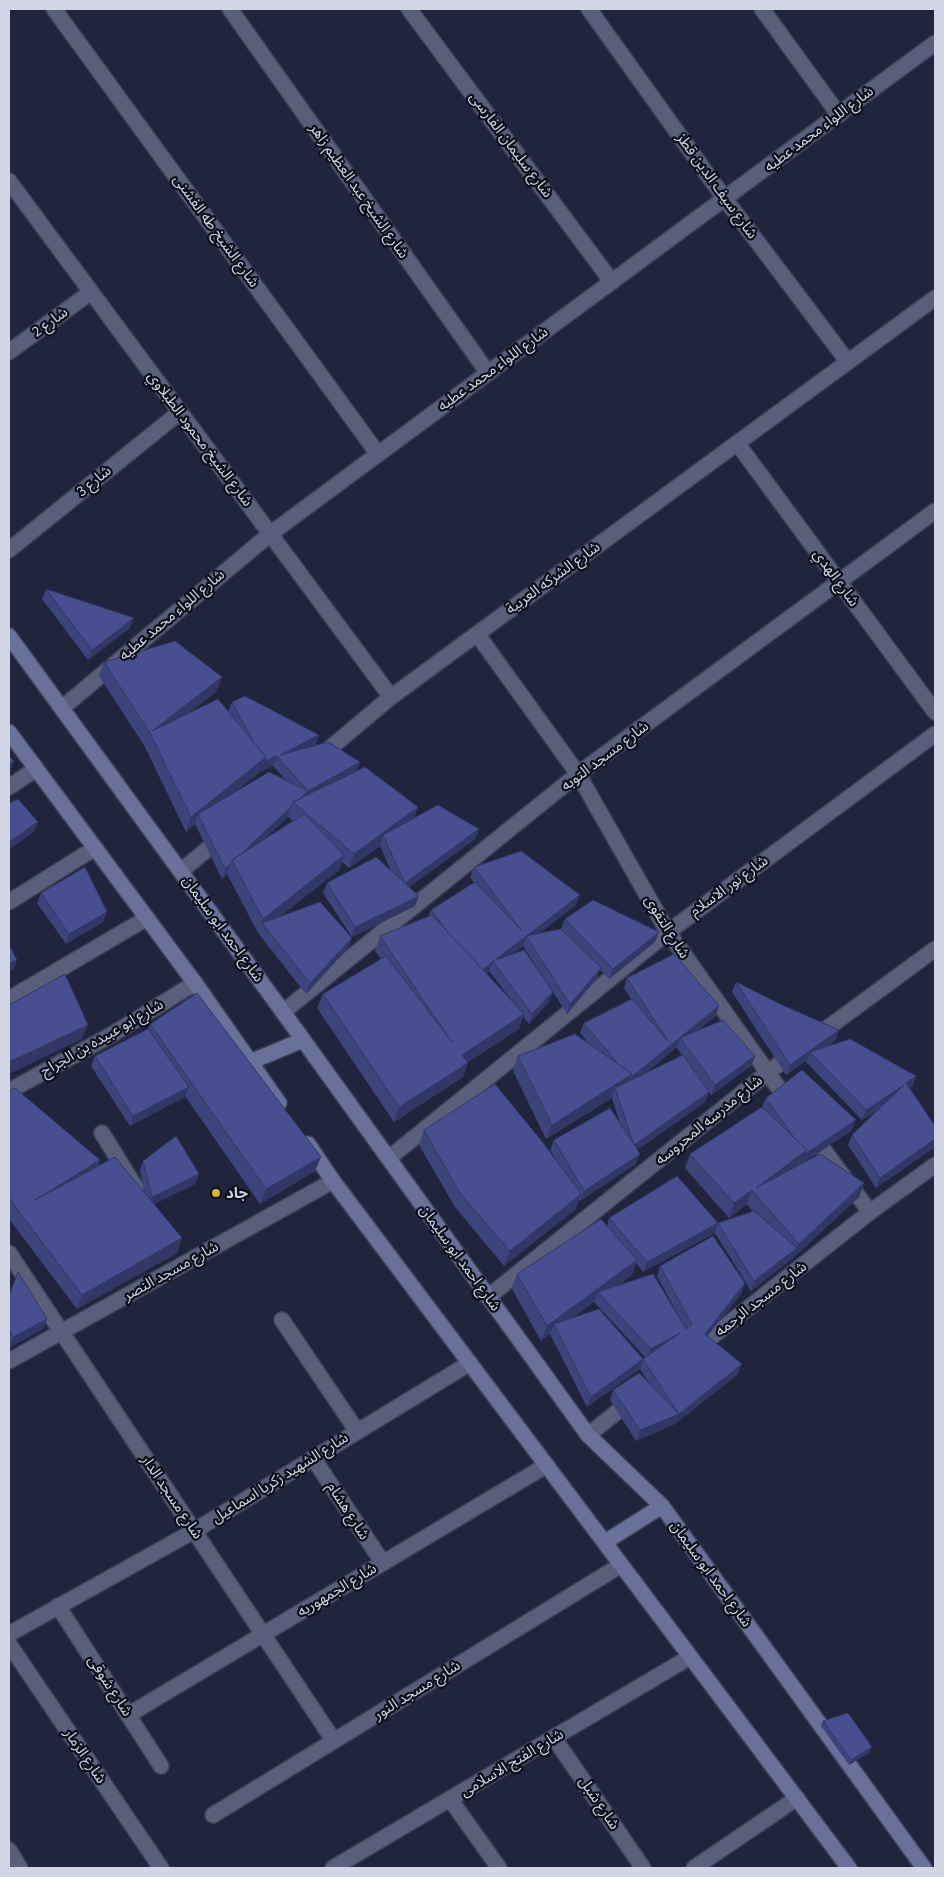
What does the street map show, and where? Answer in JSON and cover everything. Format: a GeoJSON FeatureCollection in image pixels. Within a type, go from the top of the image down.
{"type":"FeatureCollection","features":[{"type":"Feature","properties":{"kind":"main road","name":"شارع احمد ابو سليمان"},"geometry":{"type":"LineString","coordinates":[[9,636],[588,1435],[662,1506],[924,1868]]}},
{"type":"Feature","properties":{"kind":"main road"},"geometry":{"type":"LineString","coordinates":[[9,732],[195,982],[289,1117]]}},
{"type":"Feature","properties":{"kind":"main road"},"geometry":{"type":"LineString","coordinates":[[250,1062],[303,1040]]}},
{"type":"Feature","properties":{"kind":"main road"},"geometry":{"type":"LineString","coordinates":[[300,1133],[333,1181],[849,1868]]}},
{"type":"Feature","properties":{"kind":"main road"},"geometry":{"type":"LineString","coordinates":[[605,1542],[662,1506]]}},
{"type":"Feature","properties":{"kind":"street","name":"شارع الشيخ طه الفشنى"},"geometry":{"type":"LineString","coordinates":[[54,9],[378,454]]}},
{"type":"Feature","properties":{"kind":"street","name":"شارع الشيخ عبد العظيم زاهر"},"geometry":{"type":"LineString","coordinates":[[230,9],[488,373]]}},
{"type":"Feature","properties":{"kind":"street","name":"شارع سليمان الفارسى"},"geometry":{"type":"LineString","coordinates":[[409,9],[612,282]]}},
{"type":"Feature","properties":{"kind":"street","name":"شارع سيف الدين قطز"},"geometry":{"type":"LineString","coordinates":[[589,9],[725,199],[848,362]]}},
{"type":"Feature","properties":{"kind":"street"},"geometry":{"type":"LineString","coordinates":[[762,9],[838,115]]}},
{"type":"Feature","properties":{"kind":"street","name":"شارع اللواء محمد عطيه"},"geometry":{"type":"LineString","coordinates":[[62,708],[270,534],[935,43]]}},
{"type":"Feature","properties":{"kind":"street","name":"شارع الشيخ محمود الطبلاوي"},"geometry":{"type":"LineString","coordinates":[[9,181],[391,697]]}},
{"type":"Feature","properties":{"kind":"street","name":"شارع 2"},"geometry":{"type":"LineString","coordinates":[[9,352],[91,292]]}},
{"type":"Feature","properties":{"kind":"street","name":"شارع الشركه العربية"},"geometry":{"type":"LineString","coordinates":[[309,765],[391,697],[935,298]]}},
{"type":"Feature","properties":{"kind":"street","name":"شارع 3"},"geometry":{"type":"LineString","coordinates":[[9,550],[180,412]]}},
{"type":"Feature","properties":{"kind":"street","name":"شارع الهدي"},"geometry":{"type":"LineString","coordinates":[[737,443],[935,712]]}},
{"type":"Feature","properties":{"kind":"street","name":"شارع مسجد التوبه"},"geometry":{"type":"LineString","coordinates":[[283,1012],[578,774],[935,511]]}},
{"type":"Feature","properties":{"kind":"street","name":"شارع التقوى"},"geometry":{"type":"LineString","coordinates":[[477,634],[578,774],[668,932],[767,1073],[870,1212]]}},
{"type":"Feature","properties":{"kind":"street","name":"شارع نور الاسلام"},"geometry":{"type":"LineString","coordinates":[[389,1158],[668,932],[935,734]]}},
{"type":"Feature","properties":{"kind":"street"},"geometry":{"type":"LineString","coordinates":[[9,787],[36,768]]}},
{"type":"Feature","properties":{"kind":"street"},"geometry":{"type":"LineString","coordinates":[[181,871],[233,827]]}},
{"type":"Feature","properties":{"kind":"street"},"geometry":{"type":"LineString","coordinates":[[9,902],[95,848]]}},
{"type":"Feature","properties":{"kind":"street"},"geometry":{"type":"LineString","coordinates":[[9,999],[147,918]]}},
{"type":"Feature","properties":{"kind":"street","name":"شارع مدرسه المحروسه"},"geometry":{"type":"LineString","coordinates":[[488,1297],[767,1073],[935,949]]}},
{"type":"Feature","properties":{"kind":"street","name":"شارع ابو عبيده بن الجراح"},"geometry":{"type":"LineString","coordinates":[[9,1091],[113,1034],[195,982]]}},
{"type":"Feature","properties":{"kind":"street"},"geometry":{"type":"LineString","coordinates":[[102,1133],[143,1199]]}},
{"type":"Feature","properties":{"kind":"street","name":"شارع مسجد الرحمه"},"geometry":{"type":"LineString","coordinates":[[681,1362],[870,1212],[935,1165]]}},
{"type":"Feature","properties":{"kind":"street","name":"شارع مسجد النصر"},"geometry":{"type":"LineString","coordinates":[[9,1361],[61,1332],[180,1258],[333,1181]]}},
{"type":"Feature","properties":{"kind":"street","name":"شارع مسجد الدار"},"geometry":{"type":"LineString","coordinates":[[9,1253],[334,1741]]}},
{"type":"Feature","properties":{"kind":"street"},"geometry":{"type":"LineString","coordinates":[[282,1320],[357,1431]]}},
{"type":"Feature","properties":{"kind":"street","name":"شارع الشهيد زكريا اسماعيل"},"geometry":{"type":"LineString","coordinates":[[9,1634],[194,1531],[470,1363]]}},
{"type":"Feature","properties":{"kind":"street"},"geometry":{"type":"LineString","coordinates":[[588,1435],[642,1392]]}},
{"type":"Feature","properties":{"kind":"street","name":"شارع هشام"},"geometry":{"type":"LineString","coordinates":[[313,1458],[383,1563]]}},
{"type":"Feature","properties":{"kind":"street","name":"شارع الجمهوريه"},"geometry":{"type":"LineString","coordinates":[[128,1715],[547,1465]]}},
{"type":"Feature","properties":{"kind":"street","name":"شارع مسجد النور"},"geometry":{"type":"LineString","coordinates":[[213,1815],[622,1565]]}},
{"type":"Feature","properties":{"kind":"street","name":"شارع شوقى"},"geometry":{"type":"LineString","coordinates":[[58,1606],[161,1766]]}},
{"type":"Feature","properties":{"kind":"street","name":"شارع الزمار"},"geometry":{"type":"LineString","coordinates":[[9,1644],[161,1868]]}},
{"type":"Feature","properties":{"kind":"street","name":"شارع الفتح الاسلامى"},"geometry":{"type":"LineString","coordinates":[[334,1868],[358,1862],[450,1799],[690,1657]]}},
{"type":"Feature","properties":{"kind":"street","name":"شارع شبل"},"geometry":{"type":"LineString","coordinates":[[554,1738],[643,1868]]}},
{"type":"Feature","properties":{"kind":"street"},"geometry":{"type":"LineString","coordinates":[[694,1868],[797,1798]]}},
{"type":"Feature","properties":{"kind":"street"},"geometry":{"type":"LineString","coordinates":[[450,1799],[499,1868]]}},
{"type":"Feature","properties":{"kind":"street"},"geometry":{"type":"LineString","coordinates":[[9,1850],[20,1868]]}},
{"type":"Feature","properties":{"kind":"building"},"geometry":{"type":"Polygon","coordinates":[[[46,589],[134,618],[92,650],[46,589]]]}},
{"type":"Feature","properties":{"kind":"building"},"geometry":{"type":"Polygon","coordinates":[[[175,641],[222,677],[152,731],[218,699],[266,757],[191,817],[150,733],[104,662],[175,641]]]}},
{"type":"Feature","properties":{"kind":"building"},"geometry":{"type":"Polygon","coordinates":[[[245,696],[319,735],[280,755],[328,742],[360,762],[308,791],[277,756],[264,761],[266,757],[254,743],[232,702],[245,696]]]}},
{"type":"Feature","properties":{"kind":"building"},"geometry":{"type":"Polygon","coordinates":[[[9,756],[14,761],[9,764],[9,756]]]}},
{"type":"Feature","properties":{"kind":"building"},"geometry":{"type":"Polygon","coordinates":[[[365,767],[418,807],[354,854],[293,802],[365,767]]]}},
{"type":"Feature","properties":{"kind":"building"},"geometry":{"type":"Polygon","coordinates":[[[269,772],[308,791],[293,802],[291,807],[241,854],[232,860],[225,869],[198,814],[269,772]]]}},
{"type":"Feature","properties":{"kind":"building"},"geometry":{"type":"Polygon","coordinates":[[[18,799],[38,822],[9,842],[9,803],[18,799]]]}},
{"type":"Feature","properties":{"kind":"building"},"geometry":{"type":"Polygon","coordinates":[[[438,805],[479,829],[405,883],[383,835],[438,805]]]}},
{"type":"Feature","properties":{"kind":"building"},"geometry":{"type":"Polygon","coordinates":[[[304,814],[344,855],[263,919],[232,860],[304,814]]]}},
{"type":"Feature","properties":{"kind":"building"},"geometry":{"type":"Polygon","coordinates":[[[521,851],[580,895],[482,970],[450,935],[431,910],[475,882],[522,931],[474,867],[521,851]]]}},
{"type":"Feature","properties":{"kind":"building"},"geometry":{"type":"Polygon","coordinates":[[[376,857],[419,896],[355,927],[327,883],[376,857]]]}},
{"type":"Feature","properties":{"kind":"building"},"geometry":{"type":"Polygon","coordinates":[[[85,867],[107,912],[69,934],[41,893],[85,867]]]}},
{"type":"Feature","properties":{"kind":"building"},"geometry":{"type":"Polygon","coordinates":[[[593,900],[659,932],[613,969],[565,919],[593,900]]]}},
{"type":"Feature","properties":{"kind":"building"},"geometry":{"type":"Polygon","coordinates":[[[320,902],[352,938],[310,983],[262,923],[320,902]]]}},
{"type":"Feature","properties":{"kind":"building"},"geometry":{"type":"Polygon","coordinates":[[[432,915],[524,1014],[462,1055],[468,1063],[399,1107],[323,994],[386,956],[452,1042],[380,936],[432,915]]]}},
{"type":"Feature","properties":{"kind":"building"},"geometry":{"type":"Polygon","coordinates":[[[561,929],[601,968],[570,1004],[526,936],[561,929]]]}},
{"type":"Feature","properties":{"kind":"building"},"geometry":{"type":"Polygon","coordinates":[[[9,945],[17,960],[9,963],[9,945]]]}},
{"type":"Feature","properties":{"kind":"building"},"geometry":{"type":"Polygon","coordinates":[[[524,950],[553,992],[532,1014],[493,961],[524,950]]]}},
{"type":"Feature","properties":{"kind":"building"},"geometry":{"type":"Polygon","coordinates":[[[674,954],[719,1006],[630,1078],[632,1074],[619,1065],[584,1023],[632,999],[668,1041],[627,978],[674,954]]]}},
{"type":"Feature","properties":{"kind":"building"},"geometry":{"type":"Polygon","coordinates":[[[65,974],[88,1025],[9,1062],[9,1005],[65,974]]]}},
{"type":"Feature","properties":{"kind":"building"},"geometry":{"type":"Polygon","coordinates":[[[736,982],[782,1005],[839,1030],[790,1065],[736,982]]]}},
{"type":"Feature","properties":{"kind":"building"},"geometry":{"type":"Polygon","coordinates":[[[197,993],[321,1157],[266,1189],[150,1024],[197,993]]]}},
{"type":"Feature","properties":{"kind":"building"},"geometry":{"type":"Polygon","coordinates":[[[723,1020],[755,1056],[715,1085],[680,1038],[723,1020]]]}},
{"type":"Feature","properties":{"kind":"building"},"geometry":{"type":"Polygon","coordinates":[[[148,1029],[189,1087],[133,1116],[95,1056],[148,1029]]]}},
{"type":"Feature","properties":{"kind":"building"},"geometry":{"type":"Polygon","coordinates":[[[575,1034],[632,1074],[552,1125],[518,1056],[575,1034]]]}},
{"type":"Feature","properties":{"kind":"building"},"geometry":{"type":"Polygon","coordinates":[[[850,1039],[916,1076],[906,1083],[935,1126],[935,1139],[880,1178],[852,1135],[904,1085],[866,1110],[810,1052],[850,1039]]]}},
{"type":"Feature","properties":{"kind":"building"},"geometry":{"type":"Polygon","coordinates":[[[683,1055],[709,1092],[634,1145],[615,1088],[683,1055]]]}},
{"type":"Feature","properties":{"kind":"building"},"geometry":{"type":"Polygon","coordinates":[[[802,1070],[856,1120],[805,1154],[807,1150],[793,1136],[766,1098],[802,1070]]]}},
{"type":"Feature","properties":{"kind":"building"},"geometry":{"type":"Polygon","coordinates":[[[495,1084],[544,1144],[581,1194],[510,1251],[460,1193],[424,1130],[495,1084]]]}},
{"type":"Feature","properties":{"kind":"building"},"geometry":{"type":"Polygon","coordinates":[[[15,1088],[100,1160],[35,1200],[115,1157],[182,1238],[82,1295],[9,1198],[9,1091],[15,1088]]]}},
{"type":"Feature","properties":{"kind":"building"},"geometry":{"type":"Polygon","coordinates":[[[762,1107],[807,1150],[756,1188],[820,1154],[864,1183],[799,1244],[752,1190],[734,1203],[690,1154],[762,1107]]]}},
{"type":"Feature","properties":{"kind":"building"},"geometry":{"type":"Polygon","coordinates":[[[610,1108],[640,1154],[584,1191],[554,1140],[610,1108]]]}},
{"type":"Feature","properties":{"kind":"building"},"geometry":{"type":"Polygon","coordinates":[[[176,1136],[199,1174],[152,1197],[143,1161],[176,1136]]]}},
{"type":"Feature","properties":{"kind":"building"},"geometry":{"type":"Polygon","coordinates":[[[677,1176],[718,1223],[647,1262],[609,1218],[677,1176]]]}},
{"type":"Feature","properties":{"kind":"building"},"geometry":{"type":"Polygon","coordinates":[[[754,1211],[797,1248],[754,1281],[718,1223],[754,1211]]]}},
{"type":"Feature","properties":{"kind":"building"},"geometry":{"type":"Polygon","coordinates":[[[601,1219],[637,1260],[547,1326],[517,1274],[601,1219]]]}},
{"type":"Feature","properties":{"kind":"building"},"geometry":{"type":"Polygon","coordinates":[[[713,1236],[745,1283],[705,1334],[742,1364],[679,1414],[643,1359],[680,1333],[651,1349],[598,1292],[653,1274],[686,1329],[692,1324],[660,1266],[713,1236]]]}},
{"type":"Feature","properties":{"kind":"building"},"geometry":{"type":"Polygon","coordinates":[[[18,1272],[47,1319],[13,1337],[9,1329],[9,1296],[18,1272]]]}},
{"type":"Feature","properties":{"kind":"building"},"geometry":{"type":"Polygon","coordinates":[[[599,1309],[643,1359],[591,1397],[554,1324],[599,1309]]]}},
{"type":"Feature","properties":{"kind":"building"},"geometry":{"type":"Polygon","coordinates":[[[639,1373],[679,1414],[640,1430],[613,1390],[639,1373]]]}},
{"type":"Feature","properties":{"kind":"building"},"geometry":{"type":"Polygon","coordinates":[[[848,1713],[872,1747],[851,1760],[823,1721],[848,1713]]]}},
{"type":"Feature","properties":{"kind":"place","name":"جاد"},"geometry":{"type":"Point","coordinates":[216,1193]}}]}
